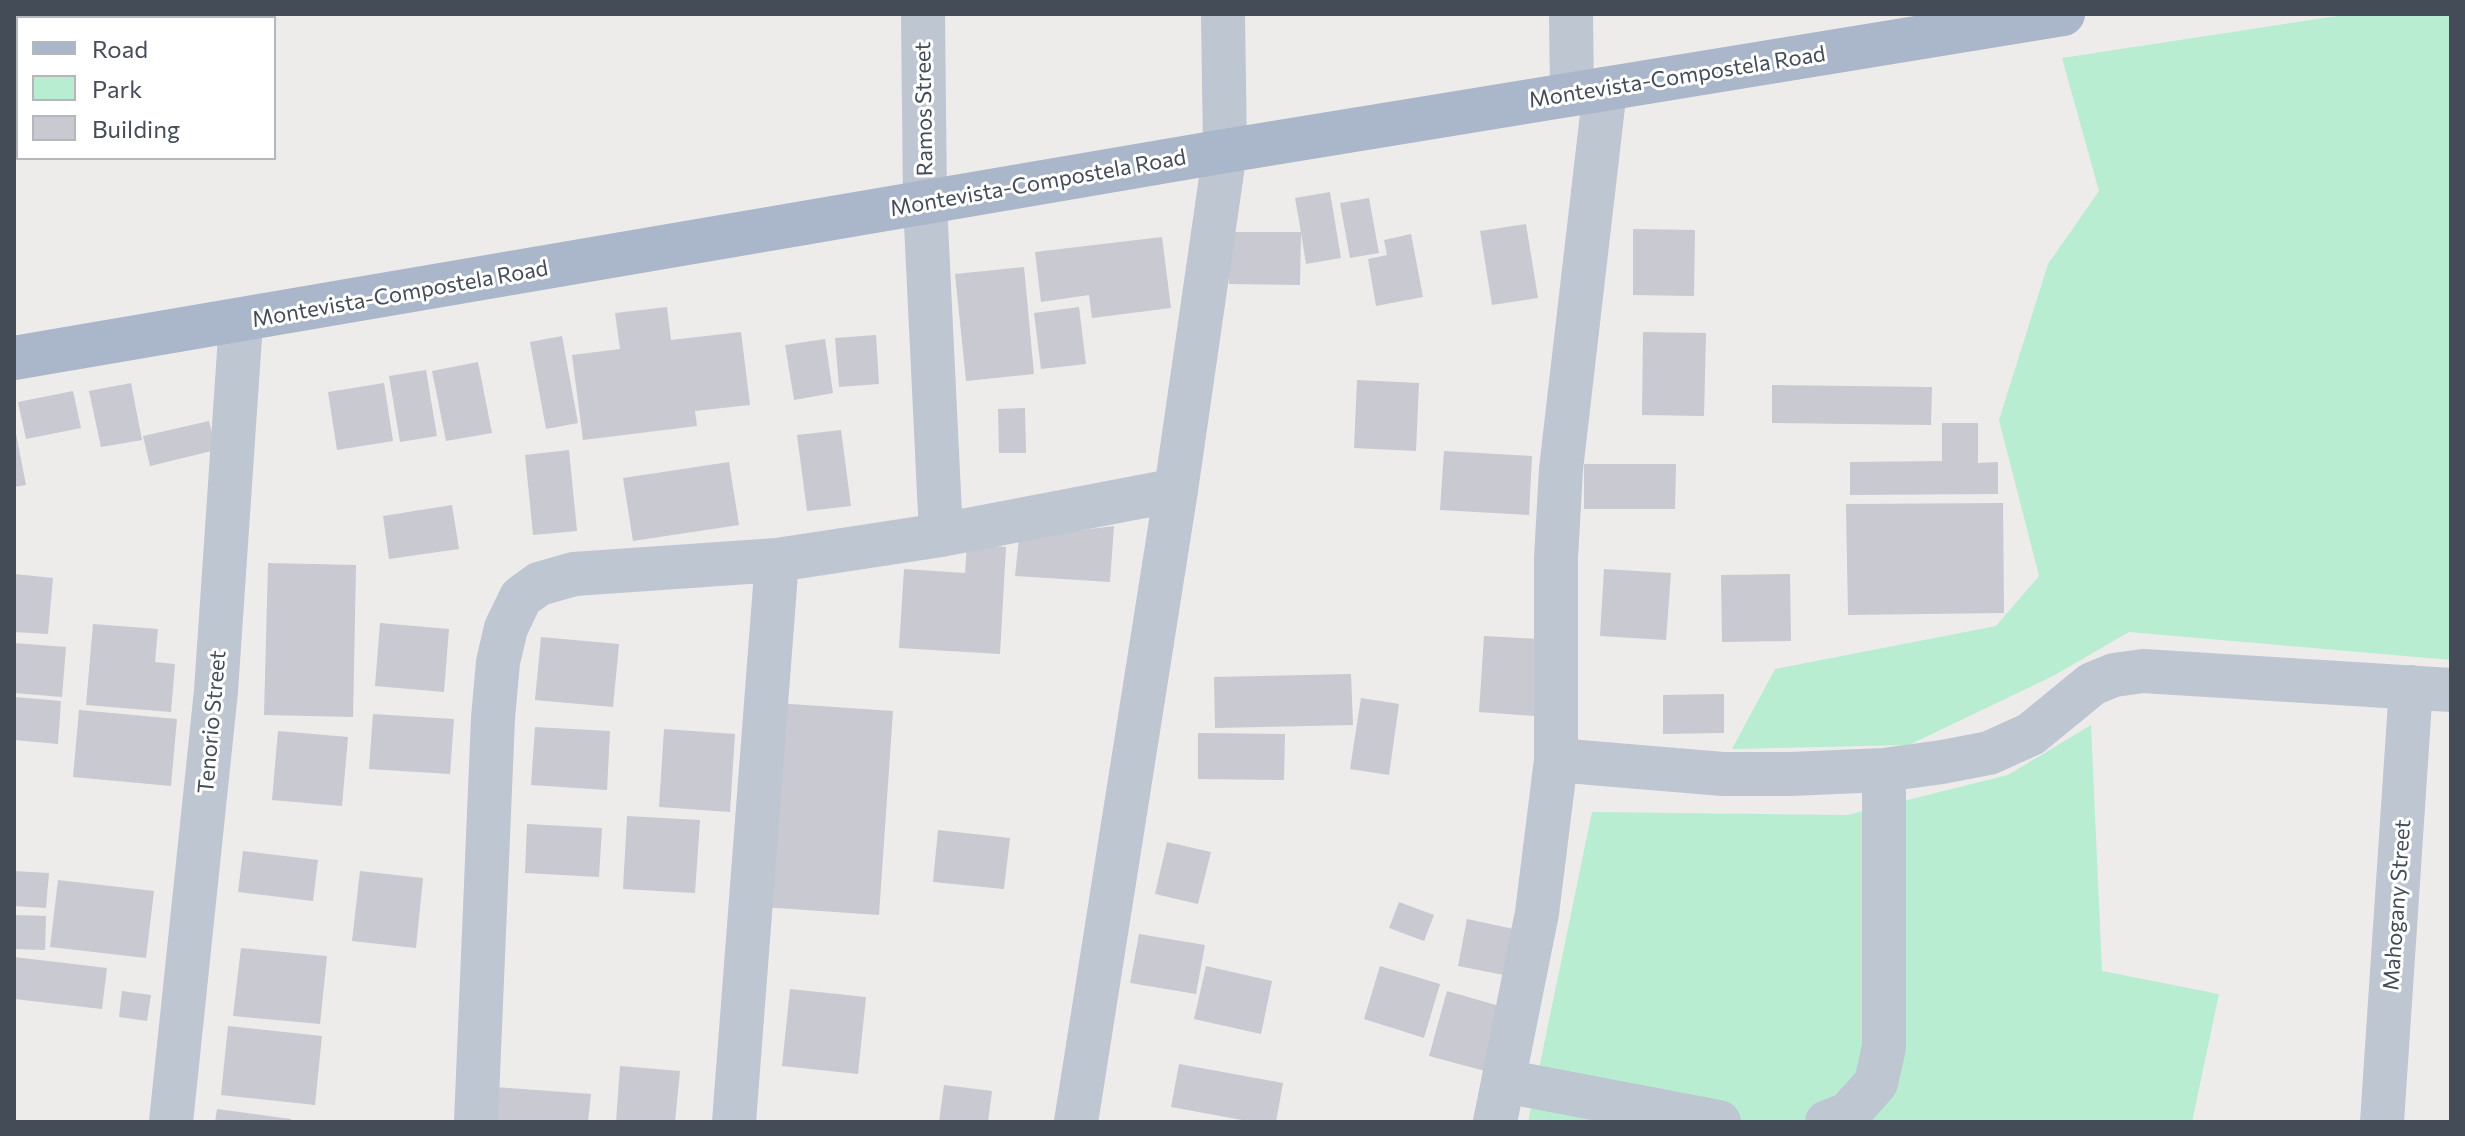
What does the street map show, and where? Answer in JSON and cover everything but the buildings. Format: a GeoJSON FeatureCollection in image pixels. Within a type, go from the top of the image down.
{"type":"FeatureCollection","features":[{"type":"Feature","properties":{"kind":"main road","name":"Montevista-Compostela Road"},"geometry":{"type":"LineString","coordinates":[[14,358],[1588,92],[1912,26],[2063,14]]}},
{"type":"Feature","properties":{"kind":"street","name":"Ramos Street"},"geometry":{"type":"LineString","coordinates":[[923,14],[925,203],[941,535]]}},
{"type":"Feature","properties":{"kind":"street"},"geometry":{"type":"LineString","coordinates":[[1076,1122],[1176,490],[1225,151],[1223,14]]}},
{"type":"Feature","properties":{"kind":"street"},"geometry":{"type":"LineString","coordinates":[[1571,14],[1588,92],[1556,558],[1556,760],[1537,913],[1500,1101],[1719,1122]]}},
{"type":"Feature","properties":{"kind":"street","name":"Tenorio Street"},"geometry":{"type":"LineString","coordinates":[[171,1122],[216,691],[241,322]]}},
{"type":"Feature","properties":{"kind":"street"},"geometry":{"type":"LineString","coordinates":[[476,1122],[493,718],[500,651],[506,628],[521,597],[539,584],[574,574],[777,560],[941,535],[1176,490]]}},
{"type":"Feature","properties":{"kind":"street"},"geometry":{"type":"LineString","coordinates":[[734,1122],[777,560]]}},
{"type":"Feature","properties":{"kind":"street"},"geometry":{"type":"LineString","coordinates":[[1556,760],[1723,774],[1884,770],[1989,753],[2031,734],[2071,699],[2114,675],[2143,671],[2431,688]]}},
{"type":"Feature","properties":{"kind":"street","name":"Mahogany Street"},"geometry":{"type":"LineString","coordinates":[[2382,1122],[2431,688]]}},
{"type":"Feature","properties":{"kind":"street"},"geometry":{"type":"LineString","coordinates":[[1827,1122],[1848,1114],[1876,1083],[1884,1047],[1884,770]]}},
{"type":"Feature","properties":{"kind":"green space"},"geometry":{"type":"Polygon","coordinates":[[[2350,14],[2451,14],[2451,660],[2129,632],[2053,676],[1909,745],[1732,749],[1775,669],[1996,626],[2039,576],[1999,420],[2048,264],[2099,191],[2062,58],[2350,14]]]}},
{"type":"Feature","properties":{"kind":"green space"},"geometry":{"type":"Polygon","coordinates":[[[2091,725],[2102,971],[2219,994],[2192,1122],[1528,1122],[1592,812],[1847,815],[2008,775],[2091,725]]]}}]}
